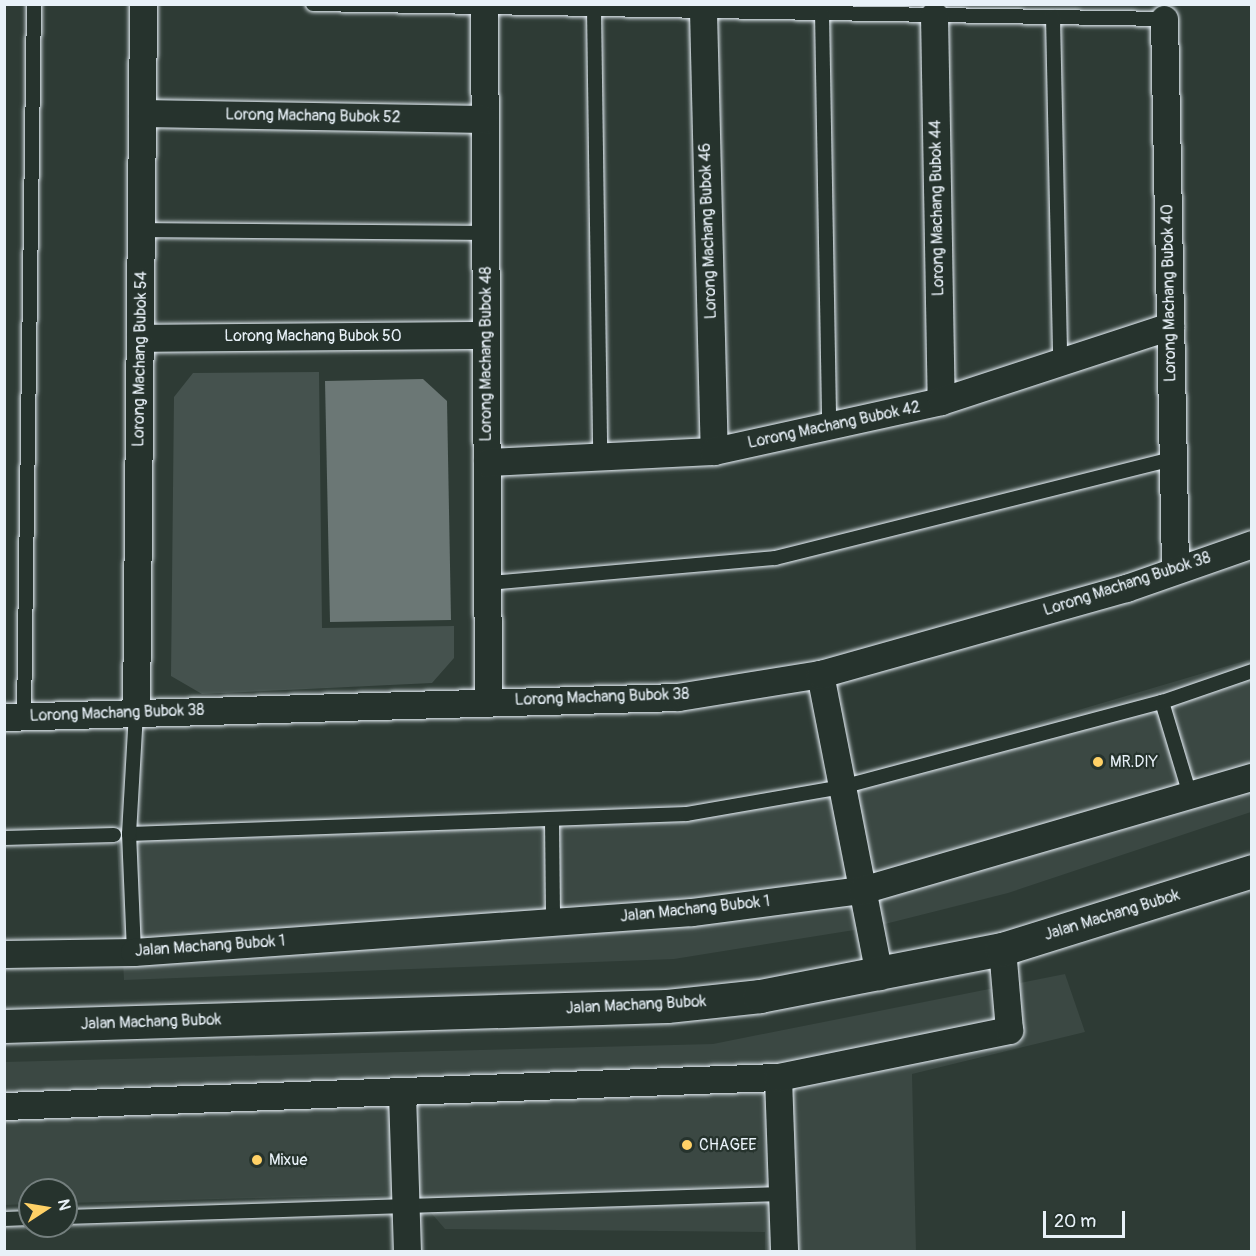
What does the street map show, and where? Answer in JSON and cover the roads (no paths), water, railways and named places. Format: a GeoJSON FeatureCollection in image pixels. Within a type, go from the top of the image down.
{"type":"FeatureCollection","features":[{"type":"Feature","properties":{"kind":"main road","name":"Jalan Machang Bubok"},"geometry":{"type":"LineString","coordinates":[[4,1026],[667,1006],[879,976],[1002,949],[1251,871]]}},
{"type":"Feature","properties":{"kind":"street","name":"Lorong Machang Bubok 54"},"geometry":{"type":"LineString","coordinates":[[136,713],[143,4]]}},
{"type":"Feature","properties":{"kind":"street","name":"Lorong Machang Bubok 48"},"geometry":{"type":"LineString","coordinates":[[484,7],[488,701]]}},
{"type":"Feature","properties":{"kind":"street","name":"Lorong Machang Bubok 46"},"geometry":{"type":"LineString","coordinates":[[703,11],[714,451]]}},
{"type":"Feature","properties":{"kind":"street","name":"Lorong Machang Bubok 44"},"geometry":{"type":"LineString","coordinates":[[933,15],[941,401]]}},
{"type":"Feature","properties":{"kind":"street","name":"Lorong Machang Bubok 40"},"geometry":{"type":"LineString","coordinates":[[1164,19],[1175,568]]}},
{"type":"Feature","properties":{"kind":"street","name":"Lorong Machang Bubok 52"},"geometry":{"type":"LineString","coordinates":[[142,113],[484,119]]}},
{"type":"Feature","properties":{"kind":"street","name":"Lorong Machang Bubok 42"},"geometry":{"type":"LineString","coordinates":[[487,462],[600,459],[714,451],[941,401],[1060,359],[1170,326]]}},
{"type":"Feature","properties":{"kind":"street","name":"Lorong Machang Bubok 50"},"geometry":{"type":"LineString","coordinates":[[140,338],[486,335]]}},
{"type":"Feature","properties":{"kind":"street","name":"Lorong Machang Bubok 38"},"geometry":{"type":"LineString","coordinates":[[14,717],[678,697],[820,674],[1126,588],[1175,568],[1251,544]]}},
{"type":"Feature","properties":{"kind":"street"},"geometry":{"type":"LineString","coordinates":[[820,674],[879,976]]}},
{"type":"Feature","properties":{"kind":"street","name":"Jalan Machang Bubok 1"},"geometry":{"type":"LineString","coordinates":[[4,954],[128,952],[692,912],[862,890],[1191,798],[1251,777]]}},
{"type":"Feature","properties":{"kind":"street"},"geometry":{"type":"LineString","coordinates":[[4,1106],[402,1093],[778,1077],[1009,1030],[1002,949]]}},
{"type":"Feature","properties":{"kind":"street"},"geometry":{"type":"LineString","coordinates":[[778,1077],[783,1251]]}},
{"type":"Feature","properties":{"kind":"street"},"geometry":{"type":"LineString","coordinates":[[402,1093],[407,1251]]}},
{"type":"Feature","properties":{"kind":"lane"},"geometry":{"type":"LineString","coordinates":[[14,717],[34,4]]}},
{"type":"Feature","properties":{"kind":"lane"},"geometry":{"type":"LineString","coordinates":[[313,4],[1164,19]]}},
{"type":"Feature","properties":{"kind":"lane"},"geometry":{"type":"LineString","coordinates":[[594,9],[600,459]]}},
{"type":"Feature","properties":{"kind":"lane"},"geometry":{"type":"LineString","coordinates":[[822,13],[829,427]]}},
{"type":"Feature","properties":{"kind":"lane"},"geometry":{"type":"LineString","coordinates":[[1053,17],[1060,359]]}},
{"type":"Feature","properties":{"kind":"lane"},"geometry":{"type":"LineString","coordinates":[[141,230],[485,233]]}},
{"type":"Feature","properties":{"kind":"lane"},"geometry":{"type":"LineString","coordinates":[[489,583],[775,558],[1173,459]]}},
{"type":"Feature","properties":{"kind":"lane"},"geometry":{"type":"LineString","coordinates":[[129,834],[687,814],[842,787],[1162,702],[1251,671]]}},
{"type":"Feature","properties":{"kind":"lane"},"geometry":{"type":"LineString","coordinates":[[1162,702],[1191,798]]}},
{"type":"Feature","properties":{"kind":"lane"},"geometry":{"type":"LineString","coordinates":[[128,952],[129,834],[136,713]]}},
{"type":"Feature","properties":{"kind":"lane"},"geometry":{"type":"LineString","coordinates":[[552,820],[553,921]]}},
{"type":"Feature","properties":{"kind":"lane"},"geometry":{"type":"LineString","coordinates":[[4,838],[114,835]]}},
{"type":"Feature","properties":{"kind":"lane"},"geometry":{"type":"LineString","coordinates":[[78,1217],[782,1194]]}},
{"type":"Feature","properties":{"kind":"place","name":"MR.DIY"},"geometry":{"type":"Point","coordinates":[1098,762]}},
{"type":"Feature","properties":{"kind":"place","name":"CHAGEE"},"geometry":{"type":"Point","coordinates":[687,1145]}},
{"type":"Feature","properties":{"kind":"place","name":"Mixue"},"geometry":{"type":"Point","coordinates":[257,1160]}}]}
